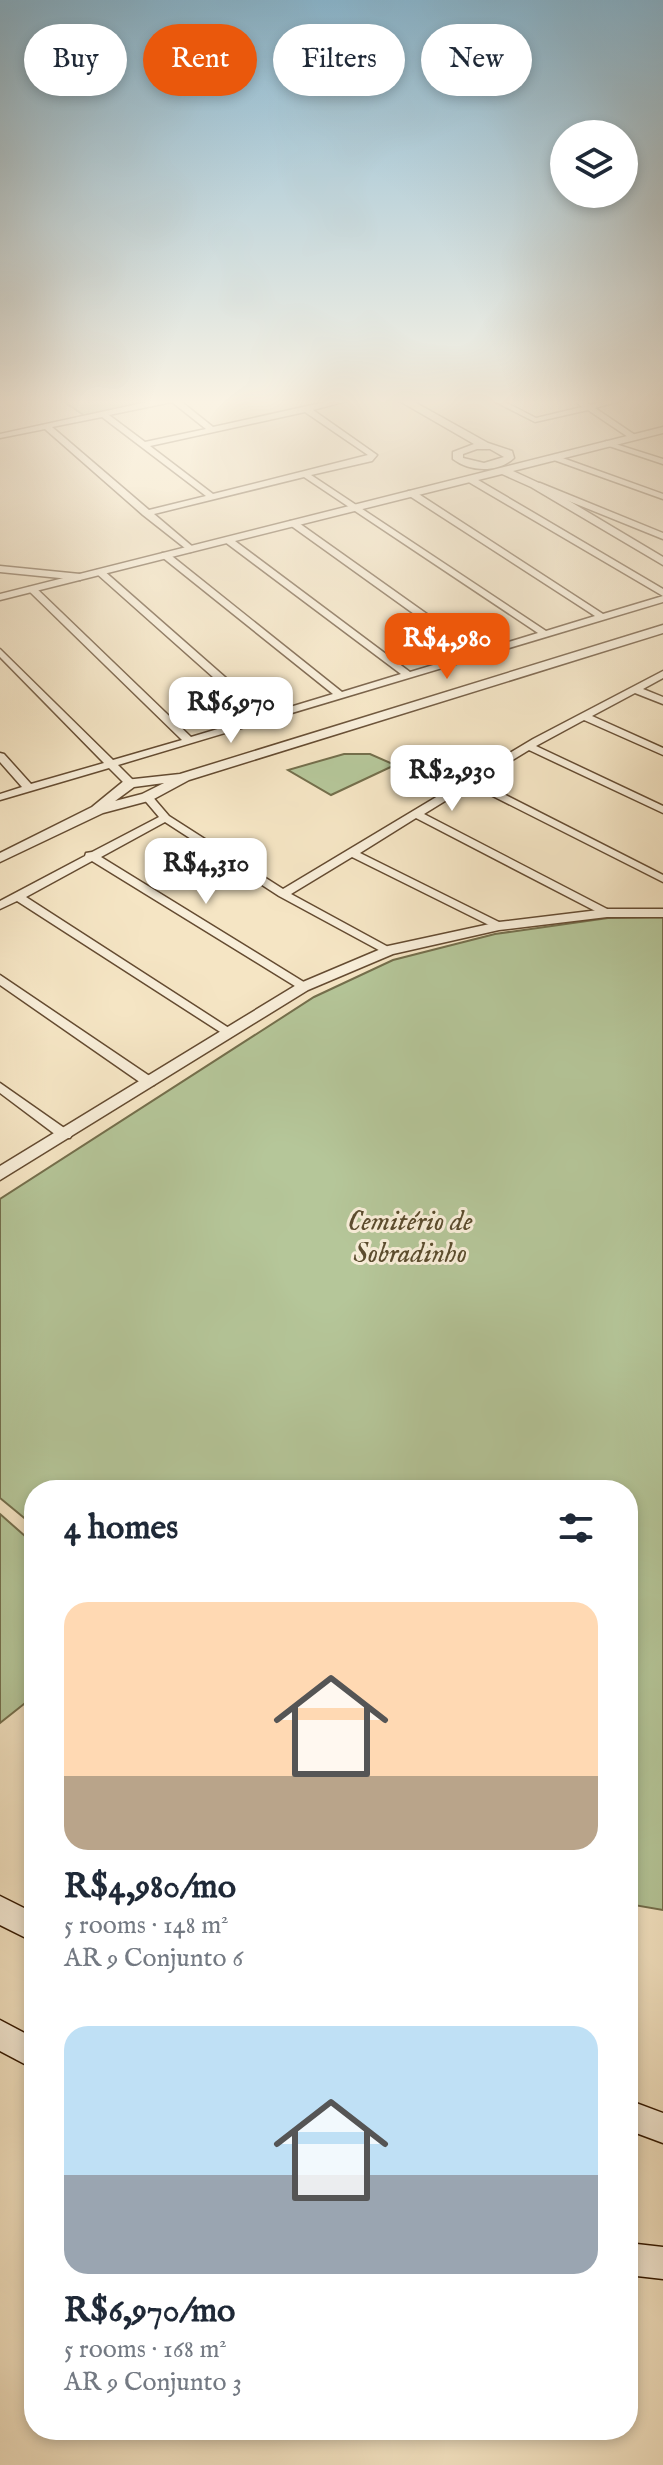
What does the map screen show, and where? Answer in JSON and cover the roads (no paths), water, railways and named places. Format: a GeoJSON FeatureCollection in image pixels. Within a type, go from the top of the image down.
{"type":"FeatureCollection","features":[{"type":"Feature","properties":{"kind":"main road"},"geometry":{"type":"LineString","coordinates":[[0,1910],[24,1923]]}},
{"type":"Feature","properties":{"kind":"main road"},"geometry":{"type":"LineString","coordinates":[[0,2035],[24,2048]]}},
{"type":"Feature","properties":{"kind":"main road"},"geometry":{"type":"LineString","coordinates":[[638,2113],[663,2114]]}},
{"type":"Feature","properties":{"kind":"main road"},"geometry":{"type":"LineString","coordinates":[[638,2117],[663,2128]]}},
{"type":"Feature","properties":{"kind":"street"},"geometry":{"type":"LineString","coordinates":[[147,514],[190,549]]}},
{"type":"Feature","properties":{"kind":"street"},"geometry":{"type":"LineString","coordinates":[[0,597],[328,514]]}},
{"type":"Feature","properties":{"kind":"street"},"geometry":{"type":"LineString","coordinates":[[366,514],[545,634]]}},
{"type":"Feature","properties":{"kind":"street"},"geometry":{"type":"LineString","coordinates":[[443,514],[602,617]]}},
{"type":"Feature","properties":{"kind":"street"},"geometry":{"type":"LineString","coordinates":[[529,514],[663,593]]}},
{"type":"Feature","properties":{"kind":"street"},"geometry":{"type":"LineString","coordinates":[[583,514],[663,562]]}},
{"type":"Feature","properties":{"kind":"street"},"geometry":{"type":"LineString","coordinates":[[608,514],[663,536]]}},
{"type":"Feature","properties":{"kind":"street"},"geometry":{"type":"LineString","coordinates":[[293,523],[477,654]]}},
{"type":"Feature","properties":{"kind":"street"},"geometry":{"type":"LineString","coordinates":[[228,540],[408,675]]}},
{"type":"Feature","properties":{"kind":"street"},"geometry":{"type":"LineString","coordinates":[[165,555],[340,695]]}},
{"type":"Feature","properties":{"kind":"street"},"geometry":{"type":"LineString","coordinates":[[0,569],[80,577]]}},
{"type":"Feature","properties":{"kind":"street"},"geometry":{"type":"LineString","coordinates":[[100,572],[264,717]]}},
{"type":"Feature","properties":{"kind":"street"},"geometry":{"type":"LineString","coordinates":[[32,589],[188,740]]}},
{"type":"Feature","properties":{"kind":"street"},"geometry":{"type":"LineString","coordinates":[[0,797],[663,599]]}},
{"type":"Feature","properties":{"kind":"street"},"geometry":{"type":"LineString","coordinates":[[98,810],[131,784],[184,777],[663,629]]}},
{"type":"Feature","properties":{"kind":"street"},"geometry":{"type":"LineString","coordinates":[[0,652],[131,784],[147,796],[165,818],[283,894],[388,951]]}},
{"type":"Feature","properties":{"kind":"street"},"geometry":{"type":"LineString","coordinates":[[283,894],[529,746],[663,674]]}},
{"type":"Feature","properties":{"kind":"street"},"geometry":{"type":"LineString","coordinates":[[635,689],[663,701]]}},
{"type":"Feature","properties":{"kind":"street"},"geometry":{"type":"LineString","coordinates":[[584,716],[663,752]]}},
{"type":"Feature","properties":{"kind":"street"},"geometry":{"type":"LineString","coordinates":[[529,746],[663,810]]}},
{"type":"Feature","properties":{"kind":"street"},"geometry":{"type":"LineString","coordinates":[[0,756],[29,788]]}},
{"type":"Feature","properties":{"kind":"street"},"geometry":{"type":"LineString","coordinates":[[0,858],[98,810],[147,796],[184,777]]}},
{"type":"Feature","properties":{"kind":"street"},"geometry":{"type":"LineString","coordinates":[[472,782],[663,879]]}},
{"type":"Feature","properties":{"kind":"street"},"geometry":{"type":"LineString","coordinates":[[131,784],[156,786],[147,796]]}},
{"type":"Feature","properties":{"kind":"street"},"geometry":{"type":"LineString","coordinates":[[416,814],[607,913]]}},
{"type":"Feature","properties":{"kind":"street"},"geometry":{"type":"LineString","coordinates":[[0,906],[90,855],[165,818]]}},
{"type":"Feature","properties":{"kind":"street"},"geometry":{"type":"LineString","coordinates":[[352,853],[499,926]]}},
{"type":"Feature","properties":{"kind":"street"},"geometry":{"type":"LineString","coordinates":[[90,855],[303,987]]}},
{"type":"Feature","properties":{"kind":"street"},"geometry":{"type":"LineString","coordinates":[[18,897],[228,1033]]}},
{"type":"Feature","properties":{"kind":"street"},"geometry":{"type":"LineString","coordinates":[[0,1174],[303,987],[388,951],[499,926],[607,913],[663,913]]}},
{"type":"Feature","properties":{"kind":"street"},"geometry":{"type":"LineString","coordinates":[[0,979],[149,1082]]}},
{"type":"Feature","properties":{"kind":"street"},"geometry":{"type":"LineString","coordinates":[[0,1087],[65,1135]]}},
{"type":"Feature","properties":{"kind":"park label","name":"Cemitério de Sobradinho"},"geometry":{"type":"Point","coordinates":[410,1236]}}]}
